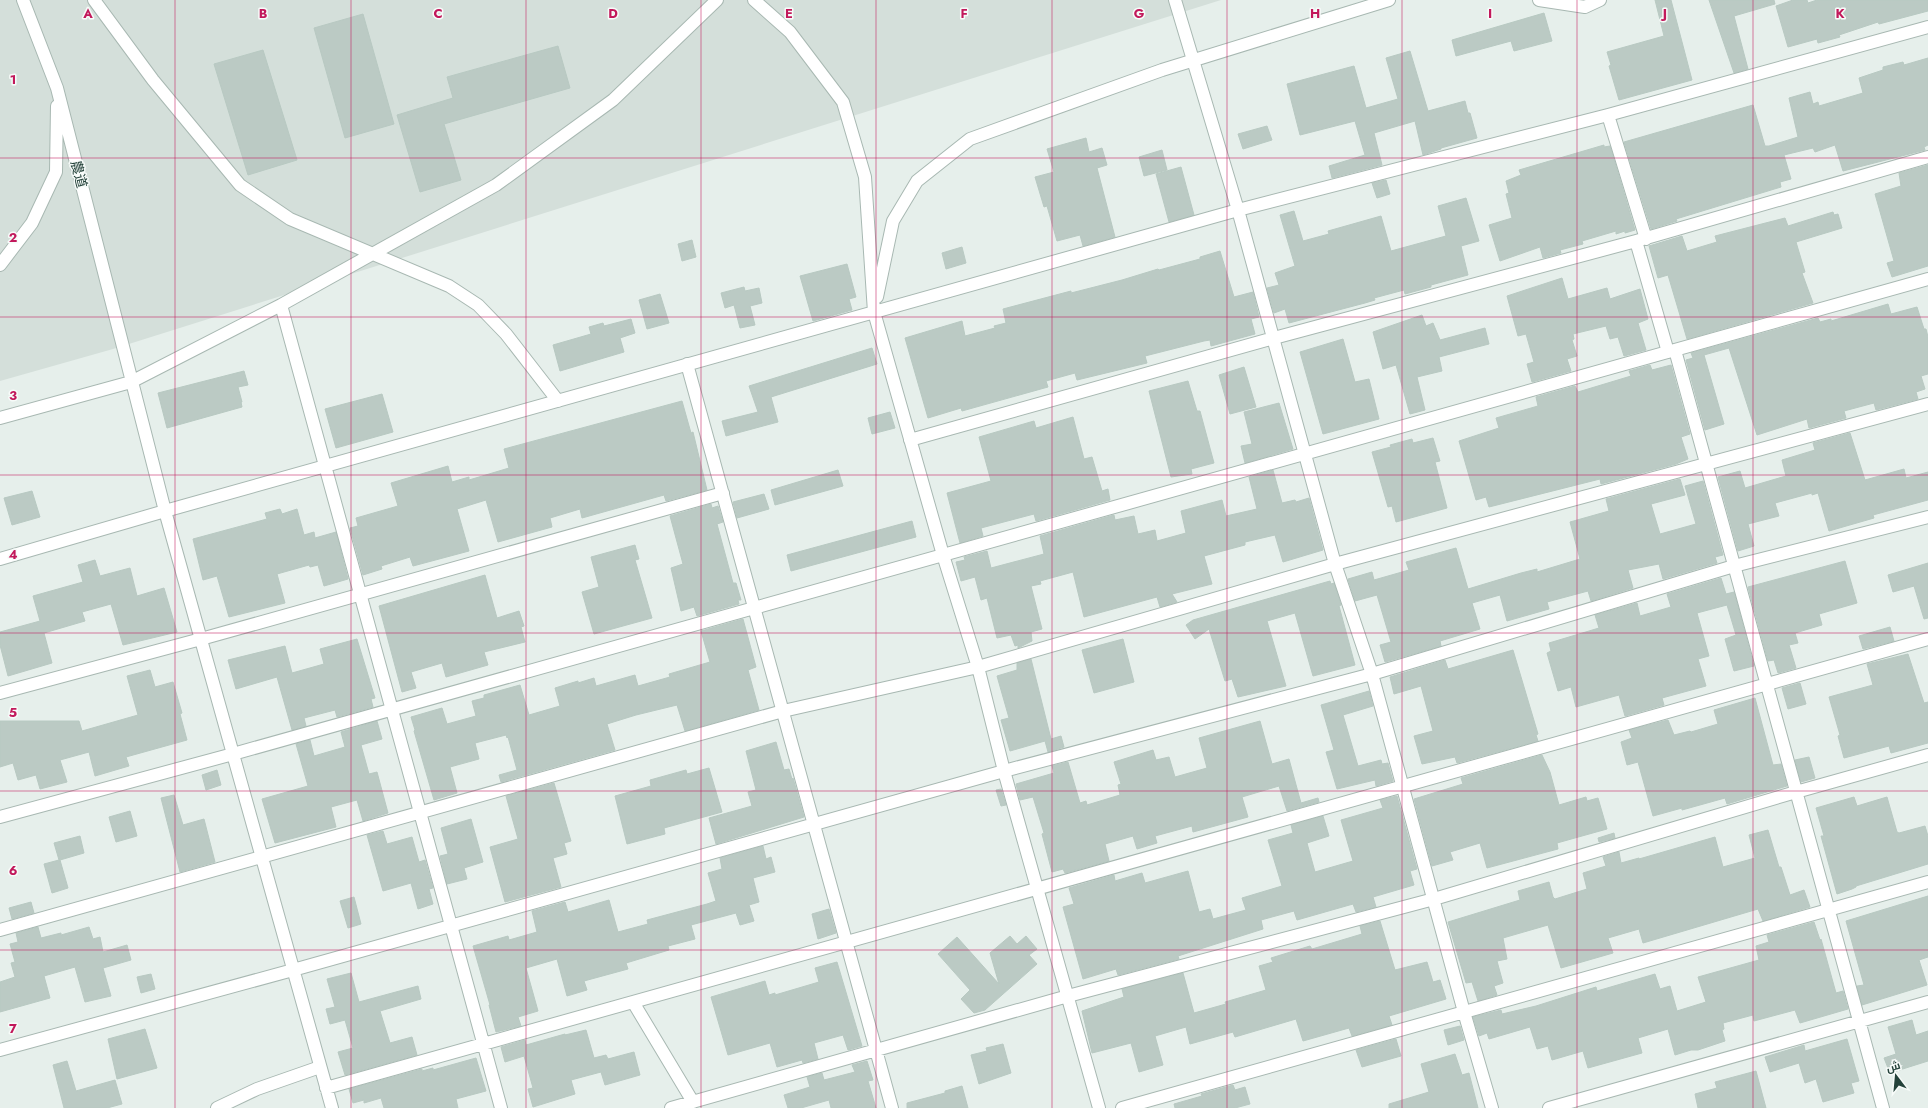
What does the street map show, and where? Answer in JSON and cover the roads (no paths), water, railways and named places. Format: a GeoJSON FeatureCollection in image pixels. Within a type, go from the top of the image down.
{"type":"FeatureCollection","features":[{"type":"Feature","properties":{"kind":"street","name":"農道"},"geometry":{"type":"LineString","coordinates":[[23,0],[57,88],[131,382],[332,1108]]}},
{"type":"Feature","properties":{"kind":"street"},"geometry":{"type":"LineString","coordinates":[[94,0],[153,80],[240,185],[290,219],[449,286],[478,305],[506,334],[558,401]]}},
{"type":"Feature","properties":{"kind":"street"},"geometry":{"type":"LineString","coordinates":[[0,418],[131,382],[281,305],[496,185],[613,100],[717,0]]}},
{"type":"Feature","properties":{"kind":"street"},"geometry":{"type":"LineString","coordinates":[[754,0],[790,32],[843,102],[865,177],[874,312],[943,555],[978,667],[1004,771],[1099,1108]]}},
{"type":"Feature","properties":{"kind":"street"},"geometry":{"type":"LineString","coordinates":[[1175,0],[1238,210],[1306,453],[1335,564],[1372,674],[1404,785],[1464,1012],[1492,1108]]}},
{"type":"Feature","properties":{"kind":"street"},"geometry":{"type":"LineString","coordinates":[[874,312],[893,221],[917,181],[970,139],[1193,60],[1389,0]]}},
{"type":"Feature","properties":{"kind":"street"},"geometry":{"type":"LineString","coordinates":[[1539,0],[1585,7],[1600,0]]}},
{"type":"Feature","properties":{"kind":"street"},"geometry":{"type":"LineString","coordinates":[[0,559],[324,466],[1238,210],[1608,114],[1928,27]]}},
{"type":"Feature","properties":{"kind":"street"},"geometry":{"type":"LineString","coordinates":[[0,265],[32,223],[56,172],[57,88]]}},
{"type":"Feature","properties":{"kind":"street"},"geometry":{"type":"LineString","coordinates":[[1608,114],[1671,351],[1706,464],[1883,1108]]}},
{"type":"Feature","properties":{"kind":"street"},"geometry":{"type":"LineString","coordinates":[[910,440],[1274,338],[1641,240],[1928,157]]}},
{"type":"Feature","properties":{"kind":"street"},"geometry":{"type":"LineString","coordinates":[[0,817],[391,710],[1928,279]]}},
{"type":"Feature","properties":{"kind":"street"},"geometry":{"type":"LineString","coordinates":[[281,305],[501,1108]]}},
{"type":"Feature","properties":{"kind":"street"},"geometry":{"type":"LineString","coordinates":[[687,364],[892,1108]]}},
{"type":"Feature","properties":{"kind":"street"},"geometry":{"type":"LineString","coordinates":[[0,930],[783,711],[978,667],[1335,564],[1928,404]]}},
{"type":"Feature","properties":{"kind":"street"},"geometry":{"type":"LineString","coordinates":[[0,693],[201,639],[723,493]]}},
{"type":"Feature","properties":{"kind":"street"},"geometry":{"type":"LineString","coordinates":[[0,1050],[293,970],[1004,771],[1372,674],[1734,566],[1928,517]]}},
{"type":"Feature","properties":{"kind":"street"},"geometry":{"type":"LineString","coordinates":[[326,1088],[1928,639]]}},
{"type":"Feature","properties":{"kind":"street"},"geometry":{"type":"LineString","coordinates":[[671,1108],[1068,996],[1434,899],[1796,792],[1928,755]]}},
{"type":"Feature","properties":{"kind":"street"},"geometry":{"type":"LineString","coordinates":[[1122,1108],[1928,882]]}},
{"type":"Feature","properties":{"kind":"street"},"geometry":{"type":"LineString","coordinates":[[633,1002],[693,1102]]}},
{"type":"Feature","properties":{"kind":"street"},"geometry":{"type":"LineString","coordinates":[[1549,1108],[1928,1002]]}},
{"type":"Feature","properties":{"kind":"street"},"geometry":{"type":"LineString","coordinates":[[217,1108],[257,1089],[320,1067]]}}]}
